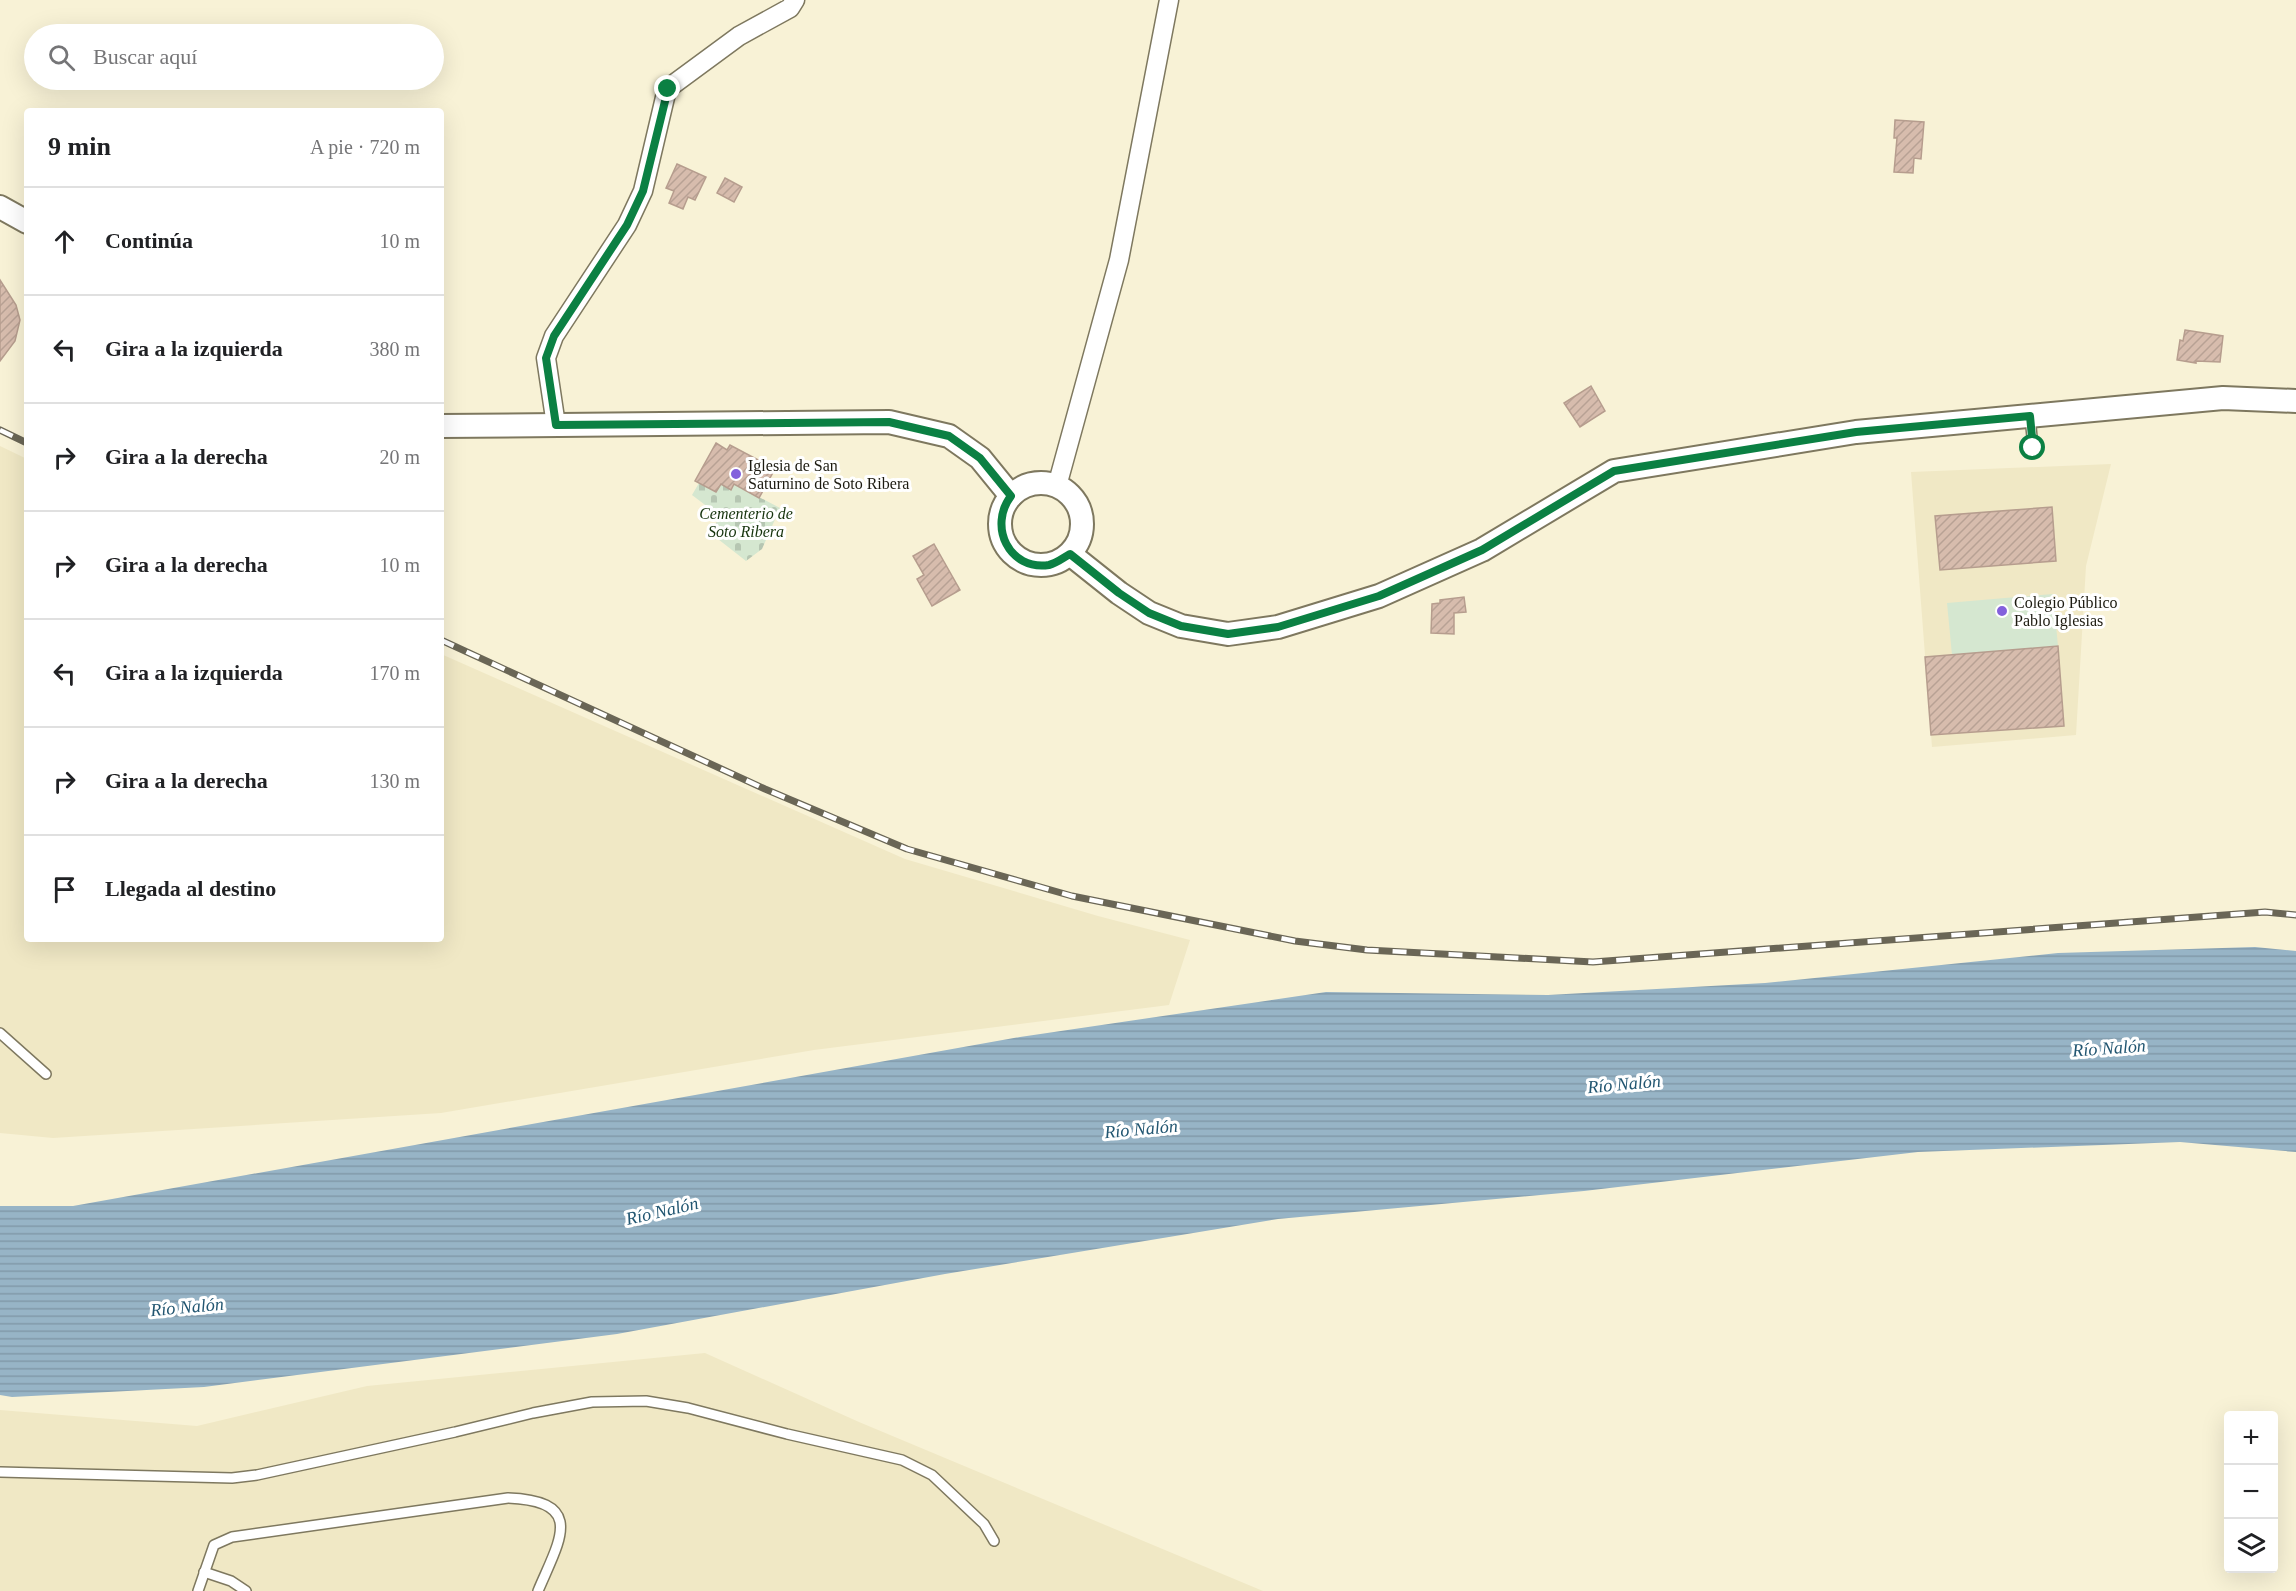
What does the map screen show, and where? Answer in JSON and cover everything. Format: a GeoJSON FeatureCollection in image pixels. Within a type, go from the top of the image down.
{"type":"FeatureCollection","features":[{"type":"Feature","properties":{"kind":"street"},"geometry":{"type":"LineString","coordinates":[[556,425],[546,358],[554,336],[627,225],[643,191],[668,89],[739,36],[790,8],[795,0]]}},
{"type":"Feature","properties":{"kind":"street"},"geometry":{"type":"LineString","coordinates":[[1057,486],[1119,260],[1169,0]]}},
{"type":"Feature","properties":{"kind":"street"},"geometry":{"type":"LineString","coordinates":[[0,207],[24,220]]}},
{"type":"Feature","properties":{"kind":"street"},"geometry":{"type":"LineString","coordinates":[[1070,554],[1119,593],[1149,613],[1181,626],[1228,634],[1278,627],[1379,596],[1482,550],[1614,471],[1856,432],[2223,398],[2296,400]]}},
{"type":"Feature","properties":{"kind":"street"},"geometry":{"type":"LineString","coordinates":[[444,426],[889,422],[949,436],[980,458],[1011,496]]}},
{"type":"Feature","properties":{"kind":"street"},"geometry":{"type":"LineString","coordinates":[[1044,483],[1057,486],[1071,494],[1079,506],[1083,520],[1082,534],[1070,554],[1049,565],[1035,565],[1021,560],[1002,538],[1000,524],[1002,513],[1011,496],[1030,484],[1044,483]]}},
{"type":"Feature","properties":{"kind":"lane"},"geometry":{"type":"LineString","coordinates":[[2030,416],[2033,448]]}},
{"type":"Feature","properties":{"kind":"lane"},"geometry":{"type":"LineString","coordinates":[[0,1033],[46,1074]]}},
{"type":"Feature","properties":{"kind":"lane"},"geometry":{"type":"LineString","coordinates":[[0,1472],[135,1476],[249,1476],[592,1402],[646,1401],[688,1408],[787,1434],[902,1460],[932,1475],[984,1524],[994,1541]]}},
{"type":"Feature","properties":{"kind":"lane"},"geometry":{"type":"LineString","coordinates":[[198,1591],[214,1545],[232,1537],[508,1498],[527,1498],[542,1502],[553,1508],[559,1517],[561,1529],[557,1545],[538,1591]]}},
{"type":"Feature","properties":{"kind":"lane"},"geometry":{"type":"LineString","coordinates":[[204,1572],[231,1581],[246,1591]]}},
{"type":"Feature","properties":{"kind":"shaded area"},"geometry":{"type":"Polygon","coordinates":[[[0,446],[24,458],[24,942],[444,942],[444,655],[905,859],[1098,916],[1190,940],[1169,1005],[814,1050],[441,1113],[53,1138],[0,1133],[0,446]]]}},
{"type":"Feature","properties":{"kind":"shaded area","name":"Colegio Público Pablo Iglesias"},"geometry":{"type":"Polygon","coordinates":[[[2111,464],[2086,566],[2076,735],[1932,747],[1911,472],[2111,464]]]}},
{"type":"Feature","properties":{"kind":"shaded area"},"geometry":{"type":"Polygon","coordinates":[[[705,1353],[859,1422],[1263,1591],[0,1591],[0,1410],[197,1426],[367,1386],[705,1353]]]}},
{"type":"Feature","properties":{"kind":"green space","name":"Cementerio de Soto Ribera"},"geometry":{"type":"Polygon","coordinates":[[[699,483],[716,492],[721,484],[731,490],[734,484],[780,508],[762,549],[746,561],[709,532],[721,517],[692,495],[699,483]]]}},
{"type":"Feature","properties":{"kind":"green space"},"geometry":{"type":"Polygon","coordinates":[[[2053,594],[2058,646],[1952,655],[1947,603],[2053,594]]]}},
{"type":"Feature","properties":{"kind":"water","name":"Río Nalón"},"geometry":{"type":"Polygon","coordinates":[[[2255,947],[2296,951],[2296,1152],[2180,1142],[1918,1152],[1584,1191],[1278,1219],[945,1274],[617,1334],[204,1387],[12,1397],[0,1395],[0,1206],[73,1206],[1020,1037],[1326,992],[1548,995],[1765,983],[2058,953],[2255,947]]]}},
{"type":"Feature","properties":{"kind":"building"},"geometry":{"type":"Polygon","coordinates":[[[1895,120],[1924,122],[1921,159],[1914,158],[1913,173],[1894,172],[1897,138],[1894,138],[1895,120]]]}},
{"type":"Feature","properties":{"kind":"building"},"geometry":{"type":"Polygon","coordinates":[[[677,164],[706,177],[695,200],[688,197],[683,209],[669,203],[674,191],[666,188],[677,164]]]}},
{"type":"Feature","properties":{"kind":"building"},"geometry":{"type":"Polygon","coordinates":[[[725,178],[742,187],[734,202],[717,193],[725,178]]]}},
{"type":"Feature","properties":{"kind":"building"},"geometry":{"type":"Polygon","coordinates":[[[0,280],[16,305],[20,320],[15,341],[0,361],[0,280]]]}},
{"type":"Feature","properties":{"kind":"building"},"geometry":{"type":"Polygon","coordinates":[[[2185,330],[2223,336],[2220,362],[2196,361],[2196,363],[2177,360],[2180,340],[2183,341],[2185,330]]]}},
{"type":"Feature","properties":{"kind":"building"},"geometry":{"type":"Polygon","coordinates":[[[1591,386],[1605,411],[1580,427],[1564,403],[1591,386]]]}},
{"type":"Feature","properties":{"kind":"building","name":"Iglesia de San Saturnino de Soto Ribera"},"geometry":{"type":"Polygon","coordinates":[[[716,443],[727,450],[730,445],[776,467],[759,498],[734,484],[731,490],[721,484],[716,492],[695,481],[716,443]]]}},
{"type":"Feature","properties":{"kind":"building"},"geometry":{"type":"Polygon","coordinates":[[[2052,507],[2056,561],[1940,570],[1935,516],[2052,507]]]}},
{"type":"Feature","properties":{"kind":"building"},"geometry":{"type":"Polygon","coordinates":[[[934,544],[960,590],[932,606],[917,579],[924,575],[913,556],[934,544]]]}},
{"type":"Feature","properties":{"kind":"building"},"geometry":{"type":"Polygon","coordinates":[[[1464,597],[1466,612],[1454,613],[1454,634],[1431,633],[1432,604],[1440,603],[1440,600],[1464,597]]]}},
{"type":"Feature","properties":{"kind":"building"},"geometry":{"type":"Polygon","coordinates":[[[2058,646],[2064,726],[1931,735],[1925,657],[2058,646]]]}},
{"type":"Feature","properties":{"kind":"railway"},"geometry":{"type":"LineString","coordinates":[[0,430],[24,442]]}},
{"type":"Feature","properties":{"kind":"railway"},"geometry":{"type":"LineString","coordinates":[[444,641],[765,789],[907,849],[1072,896],[1295,941],[1367,950],[1593,962],[2265,912],[2296,915]]}},
{"type":"Feature","properties":{"kind":"place","name":"Iglesia de San Saturnino de Soto Ribera"},"geometry":{"type":"Point","coordinates":[736,474]}},
{"type":"Feature","properties":{"kind":"place","name":"Colegio Público Pablo Iglesias"},"geometry":{"type":"Point","coordinates":[2002,611]}},
{"type":"Feature","properties":{"kind":"route"},"geometry":{"type":"LineString","coordinates":[[668,89],[643,191],[627,225],[554,336],[546,358],[556,425],[889,422],[949,436],[980,458],[1011,496],[1002,513],[1000,524],[1002,538],[1021,560],[1035,565],[1049,565],[1070,554],[1119,593],[1149,613],[1181,626],[1228,634],[1278,627],[1379,596],[1482,550],[1614,471],[1856,432],[2030,416],[2033,448]]}}]}
